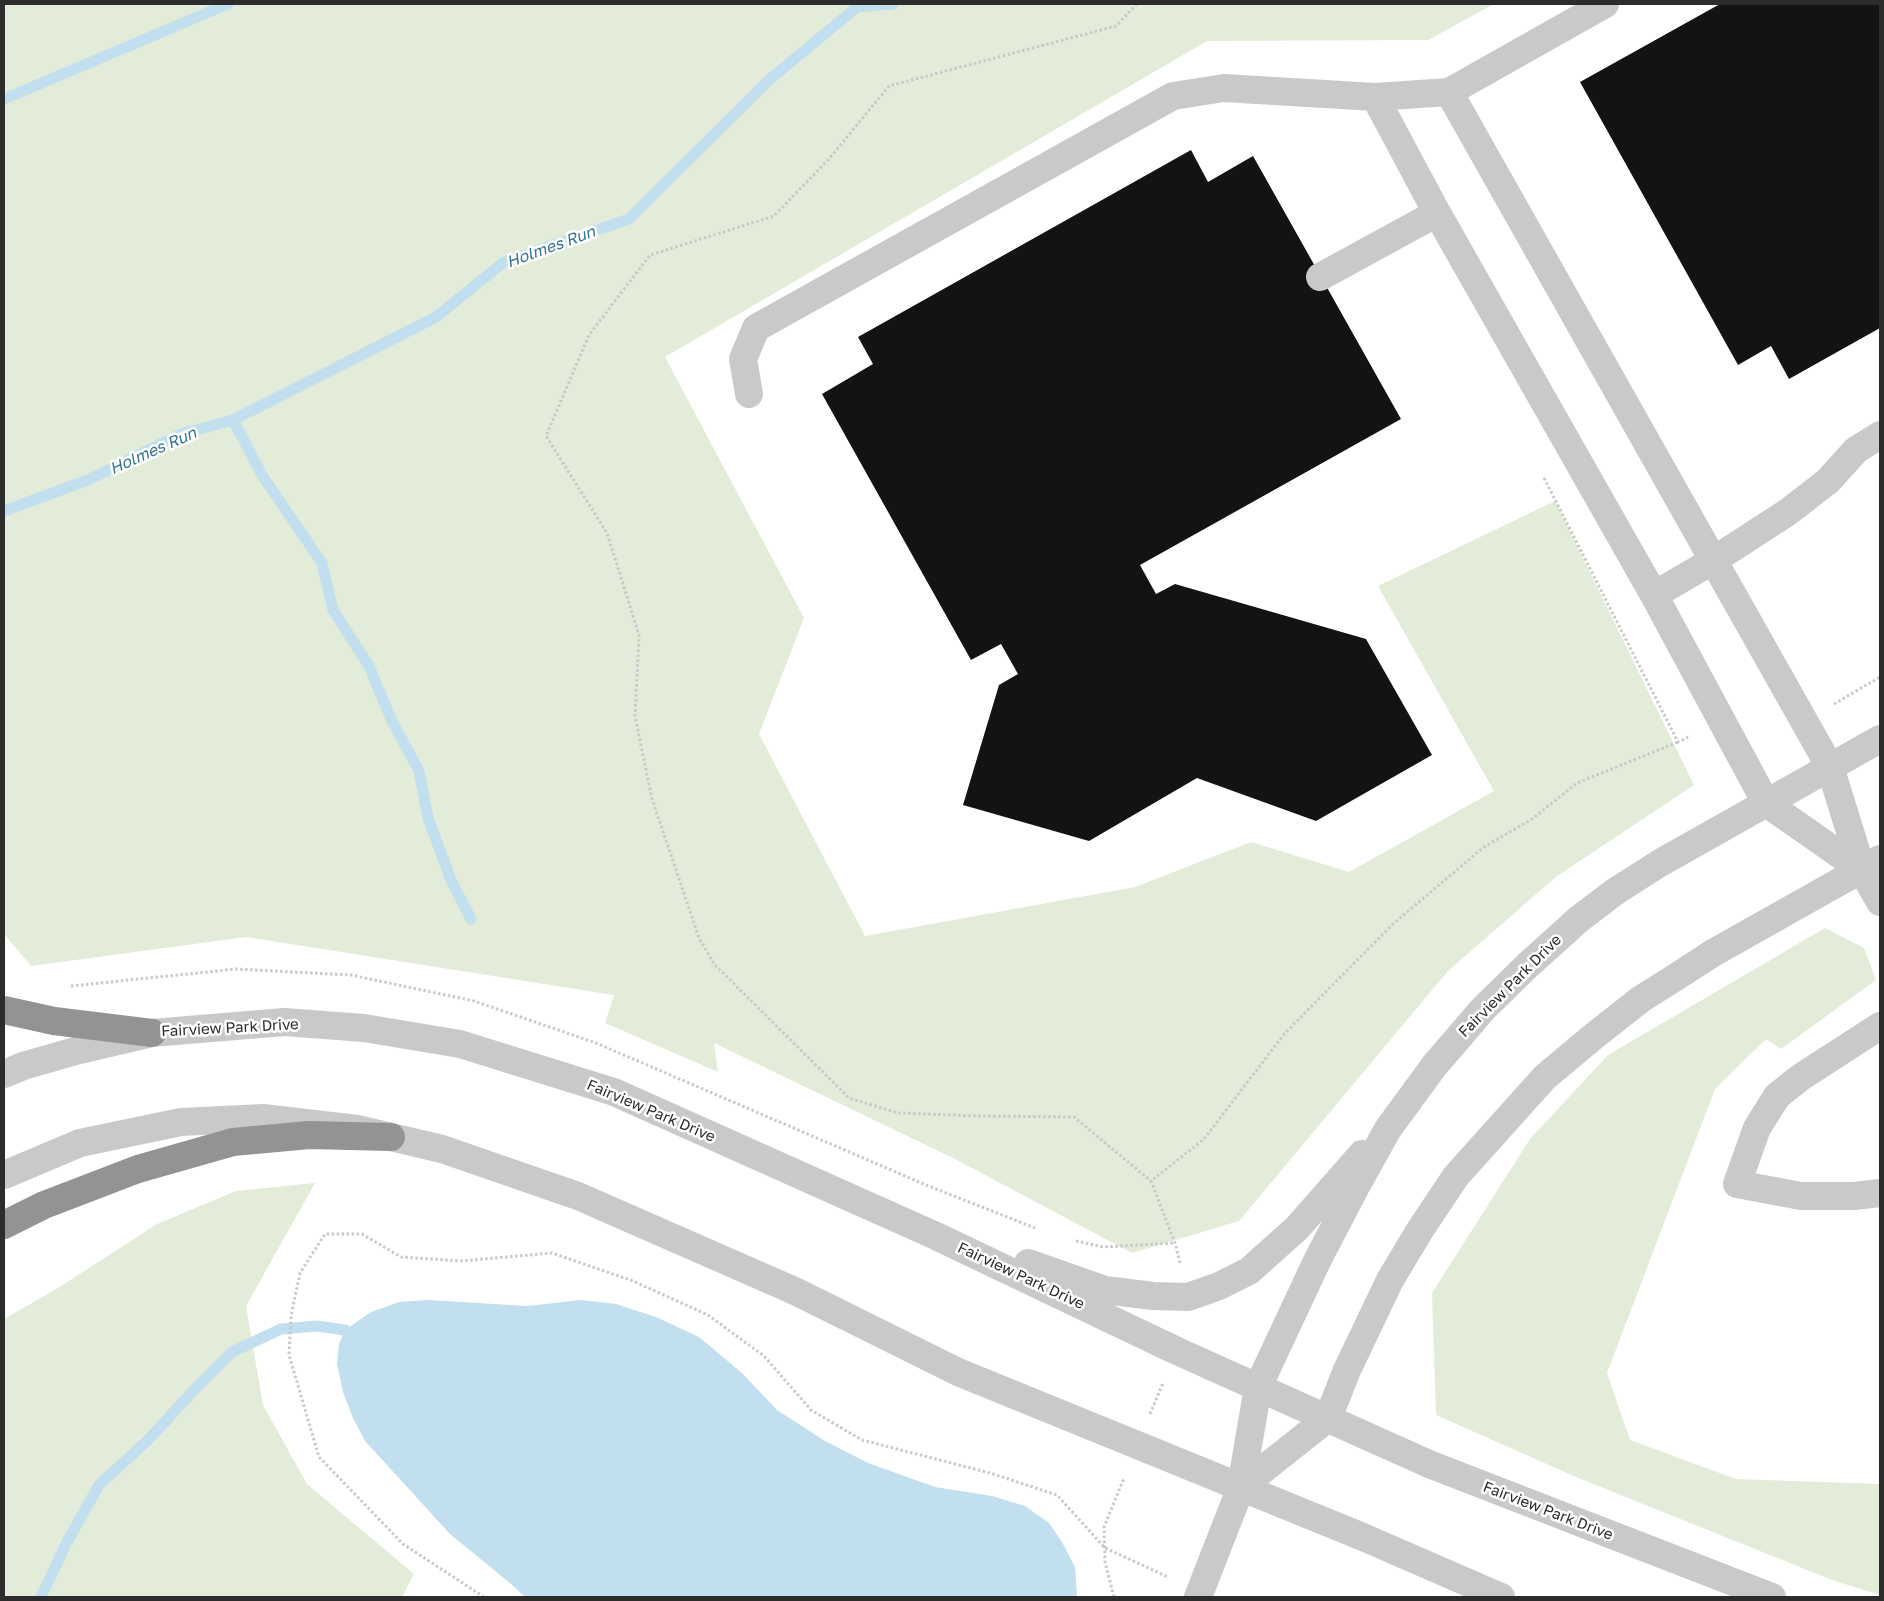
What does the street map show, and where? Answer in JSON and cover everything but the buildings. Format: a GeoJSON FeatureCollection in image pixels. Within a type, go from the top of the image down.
{"type":"FeatureCollection","features":[{"type":"Feature","properties":{"kind":"highway"},"geometry":{"type":"LineString","coordinates":[[4,1010],[54,1020],[152,1033]]}},
{"type":"Feature","properties":{"kind":"highway"},"geometry":{"type":"LineString","coordinates":[[4,1225],[44,1205],[138,1169],[233,1142],[308,1135],[392,1137]]}},
{"type":"Feature","properties":{"kind":"street"},"geometry":{"type":"LineString","coordinates":[[749,394],[743,359],[756,328],[1173,96],[1224,88],[1374,97],[1449,92],[1605,4]]}},
{"type":"Feature","properties":{"kind":"street"},"geometry":{"type":"LineString","coordinates":[[1449,92],[1830,767],[1871,864],[1880,902]]}},
{"type":"Feature","properties":{"kind":"street"},"geometry":{"type":"LineString","coordinates":[[1374,97],[1437,213],[1654,596],[1766,803],[1871,864]]}},
{"type":"Feature","properties":{"kind":"street"},"geometry":{"type":"LineString","coordinates":[[1320,277],[1437,213]]}},
{"type":"Feature","properties":{"kind":"street"},"geometry":{"type":"LineString","coordinates":[[1654,596],[1788,512],[1828,481],[1856,450],[1880,435]]}},
{"type":"Feature","properties":{"kind":"street","name":"Fairview Park Drive"},"geometry":{"type":"LineString","coordinates":[[1199,1594],[1241,1487],[1258,1388],[1317,1261],[1388,1129],[1434,1066],[1483,1009],[1528,965],[1579,919],[1616,891],[1660,863],[1880,739]]}},
{"type":"Feature","properties":{"kind":"street","name":"Fairview Park Drive"},"geometry":{"type":"LineString","coordinates":[[1241,1487],[1328,1418],[1347,1370],[1390,1280],[1420,1230],[1456,1176],[1545,1077],[1641,1000],[1713,952],[1871,864]]}},
{"type":"Feature","properties":{"kind":"street","name":"Fairview Park Drive"},"geometry":{"type":"LineString","coordinates":[[4,1074],[23,1066],[79,1050],[152,1033],[284,1022],[364,1028],[460,1044],[614,1092],[936,1236],[1258,1388],[1428,1464],[1772,1597]]}},
{"type":"Feature","properties":{"kind":"street"},"geometry":{"type":"LineString","coordinates":[[1880,1026],[1777,1096],[1757,1128],[1737,1184],[1800,1196],[1854,1196],[1880,1193]]}},
{"type":"Feature","properties":{"kind":"street"},"geometry":{"type":"LineString","coordinates":[[936,1236],[1026,1262],[1105,1290],[1152,1296],[1188,1297],[1219,1286],[1249,1271],[1275,1249],[1297,1228],[1406,1104]]}},
{"type":"Feature","properties":{"kind":"street"},"geometry":{"type":"LineString","coordinates":[[4,1175],[80,1143],[181,1122],[263,1118],[357,1129],[442,1150],[578,1196],[797,1292],[958,1372],[1363,1537],[1501,1597]]}},
{"type":"Feature","properties":{"kind":"path"},"geometry":{"type":"LineString","coordinates":[[1138,4],[1116,26],[889,86],[828,160],[774,216],[650,255],[589,335],[546,436],[607,533],[639,635],[635,716],[652,799],[699,938],[714,964],[849,1098],[898,1113],[1074,1117],[1151,1181],[1176,1242],[1188,1297]]}},
{"type":"Feature","properties":{"kind":"path"},"geometry":{"type":"LineString","coordinates":[[1151,1181],[1204,1139],[1285,1033],[1394,923],[1484,847],[1532,819],[1578,783],[1678,742]]}},
{"type":"Feature","properties":{"kind":"path"},"geometry":{"type":"LineString","coordinates":[[484,1597],[403,1544],[319,1457],[289,1355],[291,1316],[300,1273],[325,1234],[362,1234],[401,1257],[461,1261],[552,1252],[634,1281],[708,1315],[764,1356],[811,1410],[862,1440],[990,1473],[1057,1496],[1105,1548],[1199,1594]]}},
{"type":"Feature","properties":{"kind":"path"},"geometry":{"type":"LineString","coordinates":[[1114,1597],[1105,1562],[1104,1527],[1177,1350]]}},
{"type":"Feature","properties":{"kind":"green space"},"geometry":{"type":"Polygon","coordinates":[[[4,4],[1494,4],[1428,40],[1207,41],[665,357],[804,618],[759,734],[865,936],[1135,887],[1251,842],[1349,872],[1494,791],[1378,586],[1555,501],[1694,785],[1557,876],[1448,971],[1239,1221],[1132,1253],[955,1159],[714,1043],[718,1072],[605,1023],[614,995],[246,937],[31,966],[4,934],[4,4]]]}},
{"type":"Feature","properties":{"kind":"green space"},"geometry":{"type":"Polygon","coordinates":[[[1825,928],[1864,948],[1876,980],[1781,1049],[1766,1039],[1715,1089],[1607,1373],[1630,1440],[1736,1479],[1880,1484],[1880,1595],[1832,1580],[1576,1477],[1436,1415],[1432,1293],[1530,1139],[1608,1055],[1825,928]]]}},
{"type":"Feature","properties":{"kind":"green space"},"geometry":{"type":"Polygon","coordinates":[[[315,1183],[246,1306],[263,1405],[307,1484],[414,1574],[402,1597],[4,1597],[4,1319],[58,1288],[157,1224],[236,1191],[315,1183]]]}},
{"type":"Feature","properties":{"kind":"water"},"geometry":{"type":"Polygon","coordinates":[[[428,1300],[527,1306],[581,1300],[616,1304],[656,1317],[699,1337],[742,1373],[777,1410],[825,1441],[868,1463],[935,1487],[992,1496],[1025,1506],[1049,1523],[1062,1542],[1075,1567],[1077,1597],[525,1597],[450,1534],[365,1441],[353,1418],[343,1392],[337,1364],[339,1344],[345,1330],[371,1312],[399,1302],[428,1300]]]}},
{"type":"Feature","properties":{"kind":"waterway"},"geometry":{"type":"LineString","coordinates":[[4,99],[228,4]]}},
{"type":"Feature","properties":{"kind":"waterway","name":"Holmes Run"},"geometry":{"type":"LineString","coordinates":[[4,511],[88,480],[181,434],[233,420],[436,317],[504,262],[629,219],[769,80],[857,7],[893,4]]}},
{"type":"Feature","properties":{"kind":"waterway"},"geometry":{"type":"LineString","coordinates":[[233,420],[262,475],[322,563],[333,610],[369,666],[391,719],[419,771],[428,818],[451,880],[471,919]]}},
{"type":"Feature","properties":{"kind":"waterway"},"geometry":{"type":"LineString","coordinates":[[41,1597],[67,1542],[99,1485],[149,1439],[232,1352],[281,1329],[317,1326],[345,1330]]}}]}
